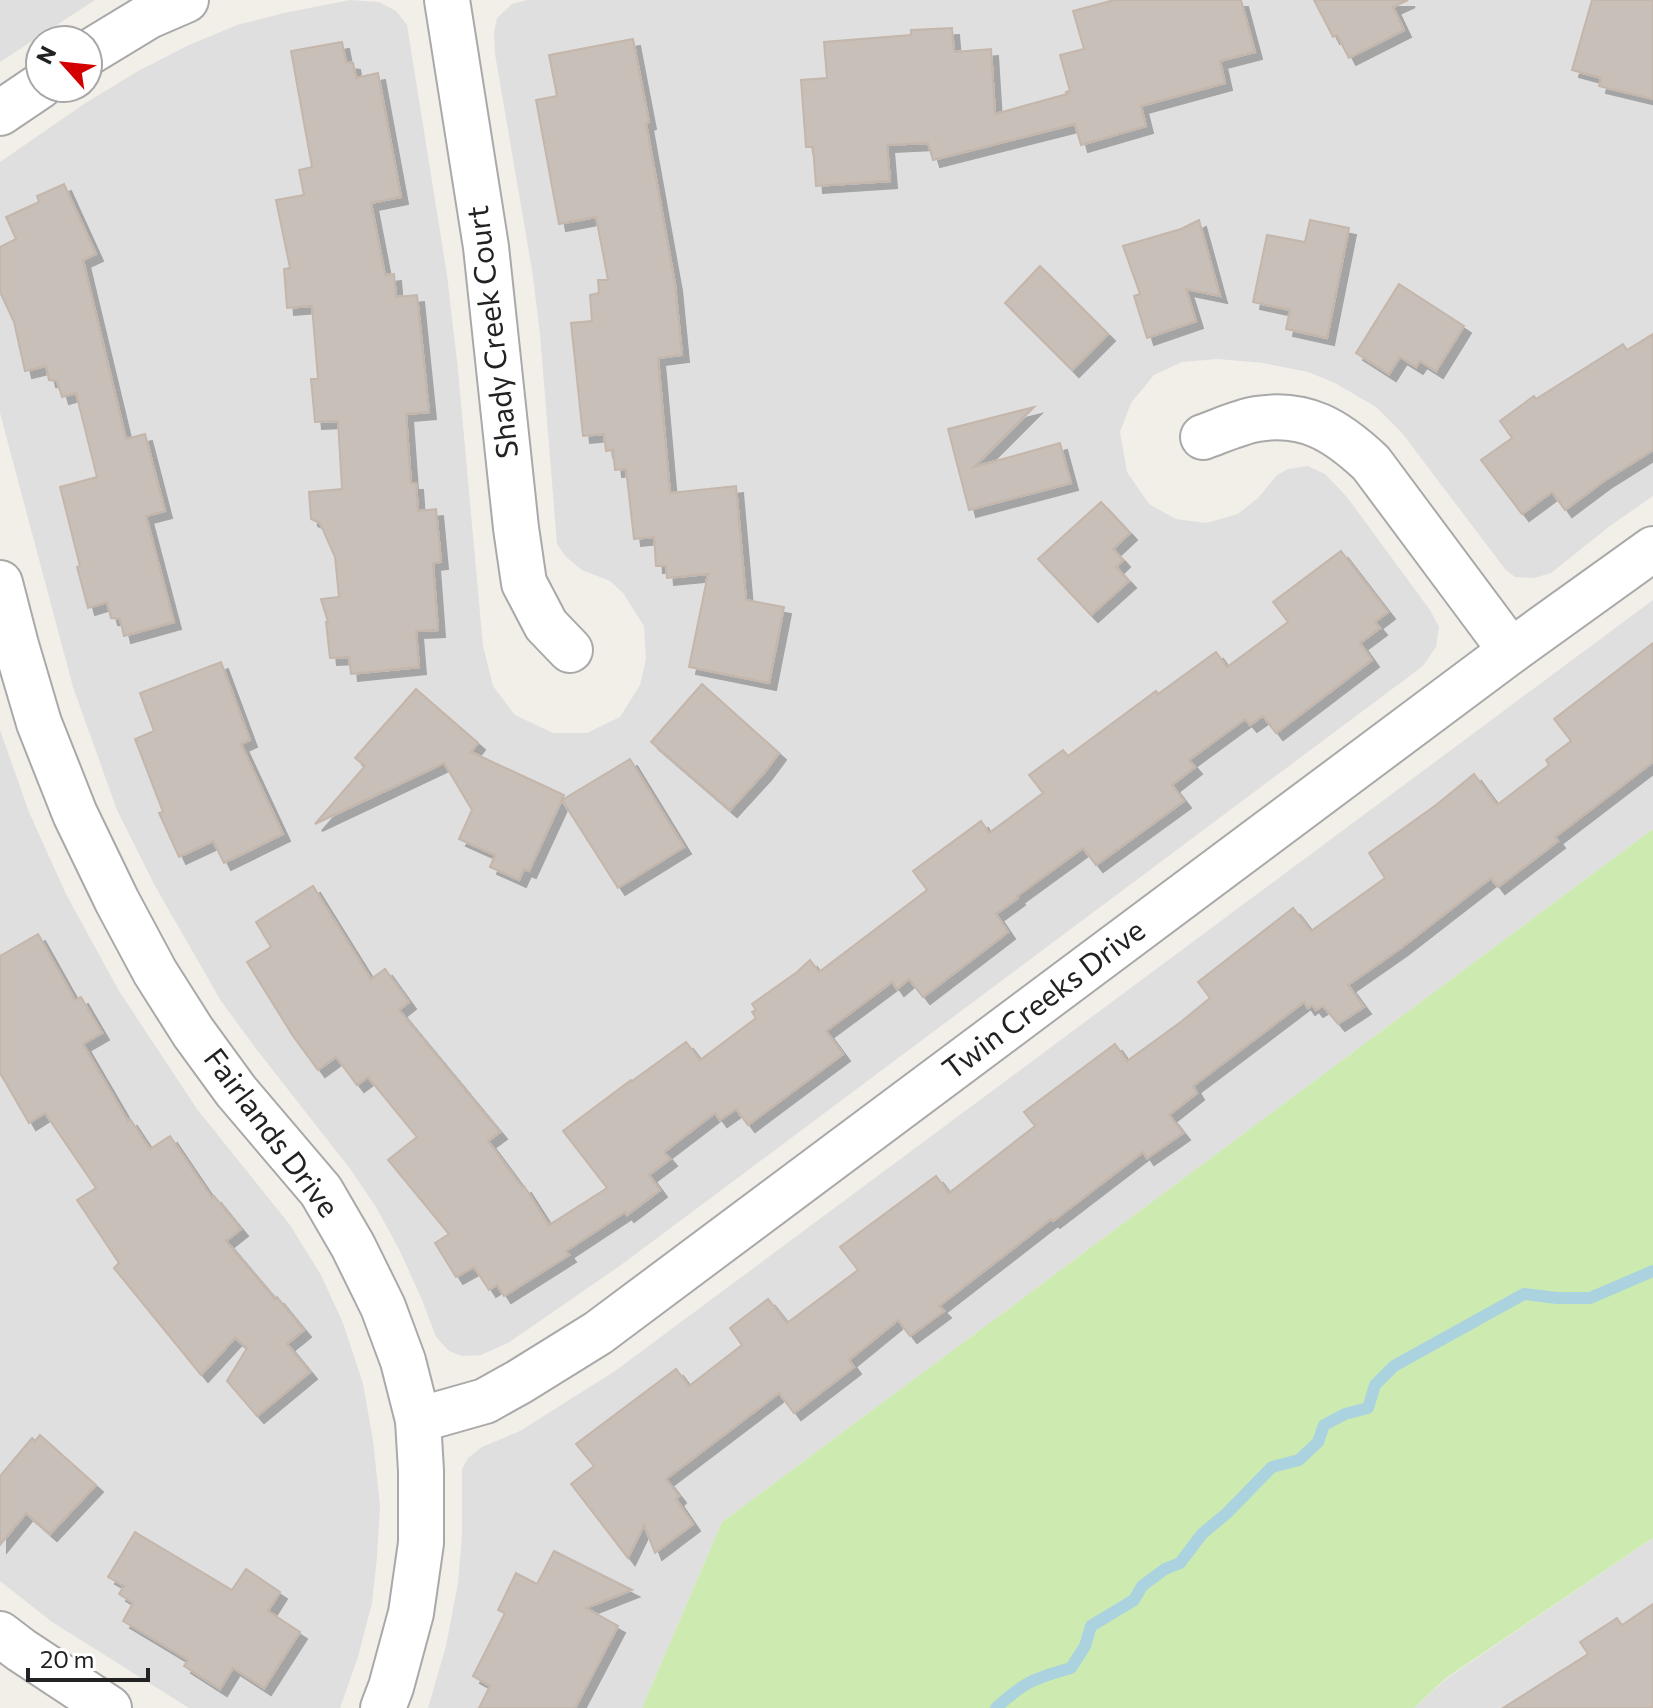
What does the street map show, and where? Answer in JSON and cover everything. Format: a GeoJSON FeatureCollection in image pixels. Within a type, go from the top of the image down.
{"type":"FeatureCollection","features":[{"type":"Feature","properties":{"kind":"street"},"geometry":{"type":"LineString","coordinates":[[104,43],[149,16],[186,0]]}},
{"type":"Feature","properties":{"kind":"street","name":"Shady Creek Court"},"geometry":{"type":"LineString","coordinates":[[447,0],[486,247],[524,583],[546,625],[570,650]]}},
{"type":"Feature","properties":{"kind":"street"},"geometry":{"type":"LineString","coordinates":[[0,113],[24,97]]}},
{"type":"Feature","properties":{"kind":"street"},"geometry":{"type":"LineString","coordinates":[[1203,437],[1255,419],[1293,417],[1324,428],[1349,442],[1371,463],[1511,651]]}},
{"type":"Feature","properties":{"kind":"street","name":"Twin Creeks Drive"},"geometry":{"type":"LineString","coordinates":[[418,1420],[485,1401],[598,1333],[1511,651],[1653,549]]}},
{"type":"Feature","properties":{"kind":"street","name":"Fairlands Drive"},"geometry":{"type":"LineString","coordinates":[[0,583],[39,723],[75,814],[117,901],[155,972],[193,1032],[236,1091],[321,1191],[383,1307],[403,1361],[418,1420],[421,1543],[411,1613],[383,1708]]}},
{"type":"Feature","properties":{"kind":"street"},"geometry":{"type":"LineString","coordinates":[[0,1634],[109,1708]]}},
{"type":"Feature","properties":{"kind":"shaded area"},"geometry":{"type":"Polygon","coordinates":[[[0,0],[95,0],[58,24],[24,24],[24,46],[0,62],[0,0]]]}},
{"type":"Feature","properties":{"kind":"shaded area"},"geometry":{"type":"Polygon","coordinates":[[[350,0],[379,2],[396,11],[407,25],[447,275],[483,646],[493,686],[515,715],[553,733],[587,733],[620,717],[640,685],[646,659],[644,626],[623,593],[610,581],[582,570],[566,557],[557,544],[532,270],[495,54],[497,18],[512,4],[527,0],[1653,0],[1653,496],[1551,573],[1534,578],[1515,577],[1505,569],[1402,433],[1376,407],[1335,383],[1308,372],[1263,363],[1218,359],[1182,362],[1154,375],[1131,403],[1120,432],[1127,472],[1149,504],[1176,519],[1206,523],[1238,514],[1259,497],[1277,475],[1288,469],[1308,466],[1325,474],[1347,497],[1430,610],[1439,627],[1436,647],[1423,666],[621,1265],[508,1343],[481,1355],[462,1356],[449,1351],[436,1337],[400,1251],[351,1170],[221,1001],[155,886],[117,810],[73,687],[0,413],[0,162],[84,104],[104,104],[104,92],[138,71],[237,25],[350,0]]]}},
{"type":"Feature","properties":{"kind":"shaded area"},"geometry":{"type":"Polygon","coordinates":[[[1653,600],[1653,829],[722,1522],[642,1708],[428,1708],[446,1646],[458,1583],[462,1469],[468,1458],[482,1447],[520,1431],[615,1371],[1653,600]]]}},
{"type":"Feature","properties":{"kind":"shaded area"},"geometry":{"type":"Polygon","coordinates":[[[0,730],[29,812],[66,894],[119,991],[197,1109],[290,1225],[321,1275],[343,1323],[363,1384],[380,1506],[372,1603],[340,1708],[189,1708],[52,1622],[0,1581],[0,730]]]}},
{"type":"Feature","properties":{"kind":"shaded area"},"geometry":{"type":"Polygon","coordinates":[[[1653,1538],[1653,1708],[1414,1708],[1446,1679],[1653,1538]]]}},
{"type":"Feature","properties":{"kind":"green space"},"geometry":{"type":"Polygon","coordinates":[[[1653,829],[1653,1538],[1446,1678],[1414,1708],[642,1708],[722,1522],[1653,829]]]}},
{"type":"Feature","properties":{"kind":"building"},"geometry":{"type":"Polygon","coordinates":[[[1114,0],[1241,0],[1255,52],[1220,61],[1225,83],[1141,106],[1146,126],[1081,145],[1075,124],[933,160],[928,143],[887,145],[890,181],[816,186],[813,147],[806,147],[801,80],[827,78],[824,42],[911,35],[911,30],[952,28],[954,52],[991,49],[995,114],[1067,94],[1070,91],[1060,55],[1084,49],[1073,11],[1114,0]]]}},
{"type":"Feature","properties":{"kind":"building"},"geometry":{"type":"Polygon","coordinates":[[[1314,0],[1408,0],[1393,7],[1404,30],[1349,58],[1337,35],[1333,37],[1314,0]]]}},
{"type":"Feature","properties":{"kind":"building"},"geometry":{"type":"Polygon","coordinates":[[[1592,0],[1653,0],[1653,99],[1599,86],[1601,78],[1572,70],[1592,0]]]}},
{"type":"Feature","properties":{"kind":"building"},"geometry":{"type":"Polygon","coordinates":[[[633,39],[675,284],[682,355],[658,358],[670,493],[736,486],[746,600],[784,607],[769,683],[689,667],[708,574],[667,578],[666,566],[656,566],[654,537],[634,539],[626,469],[615,470],[613,450],[606,451],[604,434],[583,436],[571,323],[592,321],[590,295],[599,293],[598,280],[608,280],[596,217],[559,224],[536,100],[557,96],[549,55],[633,39]]]}},
{"type":"Feature","properties":{"kind":"building"},"geometry":{"type":"Polygon","coordinates":[[[342,42],[346,62],[353,63],[356,78],[378,73],[401,197],[371,203],[385,275],[394,274],[396,297],[417,295],[429,412],[406,414],[411,483],[416,483],[418,511],[436,509],[441,562],[433,563],[438,630],[416,631],[419,667],[351,674],[349,657],[330,658],[328,622],[321,599],[339,597],[335,557],[320,523],[311,519],[309,492],[342,489],[338,421],[315,422],[311,379],[318,379],[312,306],[287,308],[284,269],[290,268],[276,200],[304,195],[299,170],[312,167],[291,51],[342,42]]]}},
{"type":"Feature","properties":{"kind":"building"},"geometry":{"type":"Polygon","coordinates":[[[64,184],[96,254],[83,260],[126,439],[145,434],[165,511],[146,516],[174,622],[124,636],[120,619],[111,618],[107,602],[88,608],[60,487],[97,477],[76,393],[62,397],[57,381],[49,380],[46,366],[25,371],[14,322],[0,292],[0,247],[16,239],[6,217],[39,202],[37,196],[64,184]]]}},
{"type":"Feature","properties":{"kind":"building"},"geometry":{"type":"Polygon","coordinates":[[[1199,220],[1220,296],[1186,289],[1196,321],[1147,338],[1134,296],[1140,294],[1123,246],[1181,229],[1199,220]]]}},
{"type":"Feature","properties":{"kind":"building"},"geometry":{"type":"Polygon","coordinates":[[[1310,220],[1349,228],[1327,338],[1286,329],[1290,310],[1253,302],[1267,235],[1305,242],[1310,220]]]}},
{"type":"Feature","properties":{"kind":"building"},"geometry":{"type":"Polygon","coordinates":[[[1040,266],[1108,334],[1072,370],[1005,303],[1040,266]]]}},
{"type":"Feature","properties":{"kind":"building"},"geometry":{"type":"Polygon","coordinates":[[[1399,284],[1464,326],[1436,371],[1420,361],[1416,367],[1400,357],[1389,374],[1356,353],[1399,284]]]}},
{"type":"Feature","properties":{"kind":"building"},"geometry":{"type":"Polygon","coordinates":[[[1653,334],[1653,450],[1565,510],[1552,492],[1522,514],[1481,460],[1512,438],[1500,421],[1534,396],[1536,399],[1623,344],[1627,350],[1653,334]]]}},
{"type":"Feature","properties":{"kind":"building"},"geometry":{"type":"Polygon","coordinates":[[[1034,407],[974,467],[1060,443],[1071,483],[969,510],[948,429],[1034,407]]]}},
{"type":"Feature","properties":{"kind":"building"},"geometry":{"type":"Polygon","coordinates":[[[1101,502],[1130,533],[1113,549],[1123,560],[1116,567],[1129,581],[1091,615],[1038,559],[1101,502]]]}},
{"type":"Feature","properties":{"kind":"building"},"geometry":{"type":"Polygon","coordinates":[[[1341,551],[1388,612],[1375,622],[1380,628],[1360,643],[1372,660],[1276,733],[1263,716],[1250,725],[1245,719],[1189,760],[1195,767],[1172,785],[1184,801],[1096,865],[1083,848],[1017,896],[996,914],[1008,932],[923,997],[909,979],[897,989],[892,982],[826,1031],[843,1054],[748,1125],[736,1109],[720,1120],[715,1113],[664,1152],[670,1159],[649,1175],[660,1190],[627,1215],[625,1212],[566,1251],[569,1255],[504,1296],[497,1285],[489,1290],[474,1267],[456,1277],[435,1243],[449,1234],[388,1160],[417,1137],[368,1077],[357,1085],[336,1057],[318,1070],[247,962],[271,947],[256,922],[313,886],[371,979],[385,969],[409,1002],[399,1010],[500,1132],[488,1141],[524,1186],[549,1225],[607,1188],[563,1131],[686,1042],[700,1060],[756,1018],[752,1004],[810,960],[819,972],[927,890],[913,871],[981,821],[989,833],[1043,793],[1029,775],[1063,750],[1068,756],[1156,691],[1158,694],[1216,652],[1227,667],[1288,622],[1273,602],[1341,551]]]}},
{"type":"Feature","properties":{"kind":"building"},"geometry":{"type":"Polygon","coordinates":[[[1653,643],[1653,762],[1555,837],[1558,841],[1498,887],[1491,878],[1348,985],[1364,1007],[1338,1024],[1323,1006],[1316,1010],[1312,1005],[1308,1008],[1304,1002],[1193,1086],[1197,1093],[1169,1115],[1183,1133],[1147,1158],[1143,1152],[1053,1221],[1051,1219],[939,1306],[944,1311],[910,1336],[898,1320],[849,1360],[854,1367],[794,1413],[779,1393],[666,1479],[679,1496],[676,1499],[693,1524],[655,1553],[644,1525],[628,1558],[571,1484],[594,1466],[576,1444],[676,1369],[689,1386],[742,1345],[730,1328],[768,1299],[787,1323],[858,1270],[840,1247],[936,1176],[949,1193],[1035,1126],[1024,1112],[1115,1044],[1127,1061],[1182,1021],[1210,998],[1198,982],[1293,908],[1311,931],[1385,878],[1369,853],[1474,774],[1497,805],[1549,765],[1546,760],[1571,741],[1554,719],[1653,643]]]}},
{"type":"Feature","properties":{"kind":"building"},"geometry":{"type":"Polygon","coordinates":[[[221,662],[250,740],[241,744],[283,834],[224,863],[213,841],[179,857],[159,813],[163,812],[135,739],[154,731],[140,693],[221,662]]]}},
{"type":"Feature","properties":{"kind":"building"},"geometry":{"type":"Polygon","coordinates":[[[702,684],[779,753],[730,810],[651,742],[702,684]]]}},
{"type":"Feature","properties":{"kind":"building"},"geometry":{"type":"Polygon","coordinates":[[[416,689],[478,743],[471,752],[564,795],[529,871],[524,869],[519,880],[490,867],[495,855],[459,839],[472,810],[444,763],[315,824],[365,766],[355,758],[416,689]]]}},
{"type":"Feature","properties":{"kind":"building"},"geometry":{"type":"Polygon","coordinates":[[[630,759],[684,847],[618,888],[562,800],[630,759]]]}},
{"type":"Feature","properties":{"kind":"building"},"geometry":{"type":"Polygon","coordinates":[[[38,934],[75,1000],[81,997],[102,1033],[83,1044],[128,1121],[130,1119],[150,1149],[170,1136],[212,1198],[214,1196],[241,1229],[226,1241],[304,1330],[287,1344],[310,1372],[257,1416],[227,1381],[247,1348],[235,1338],[201,1375],[114,1268],[119,1263],[77,1200],[96,1188],[45,1113],[29,1123],[0,1073],[0,956],[38,934]]]}},
{"type":"Feature","properties":{"kind":"building"},"geometry":{"type":"Polygon","coordinates":[[[40,1435],[96,1485],[50,1534],[26,1513],[0,1545],[0,1476],[32,1438],[35,1441],[40,1435]]]}},
{"type":"Feature","properties":{"kind":"building"},"geometry":{"type":"Polygon","coordinates":[[[135,1532],[232,1590],[246,1569],[280,1592],[268,1611],[300,1632],[264,1688],[233,1668],[220,1689],[184,1666],[188,1660],[123,1621],[133,1603],[119,1594],[124,1586],[108,1577],[135,1532]]]}},
{"type":"Feature","properties":{"kind":"building"},"geometry":{"type":"Polygon","coordinates":[[[554,1551],[632,1590],[586,1608],[618,1626],[575,1708],[479,1708],[490,1686],[473,1676],[505,1613],[498,1610],[516,1573],[537,1584],[554,1551]]]}},
{"type":"Feature","properties":{"kind":"building"},"geometry":{"type":"Polygon","coordinates":[[[1653,1604],[1653,1708],[1503,1708],[1588,1654],[1580,1642],[1617,1618],[1622,1625],[1653,1604]]]}},
{"type":"Feature","properties":{"kind":"waterway"},"geometry":{"type":"LineString","coordinates":[[996,1708],[1030,1682],[1071,1668],[1085,1646],[1091,1626],[1134,1600],[1142,1586],[1165,1569],[1180,1563],[1202,1534],[1272,1467],[1299,1460],[1318,1442],[1324,1425],[1345,1414],[1368,1408],[1375,1385],[1394,1366],[1524,1294],[1590,1298],[1653,1271]]}}]}
